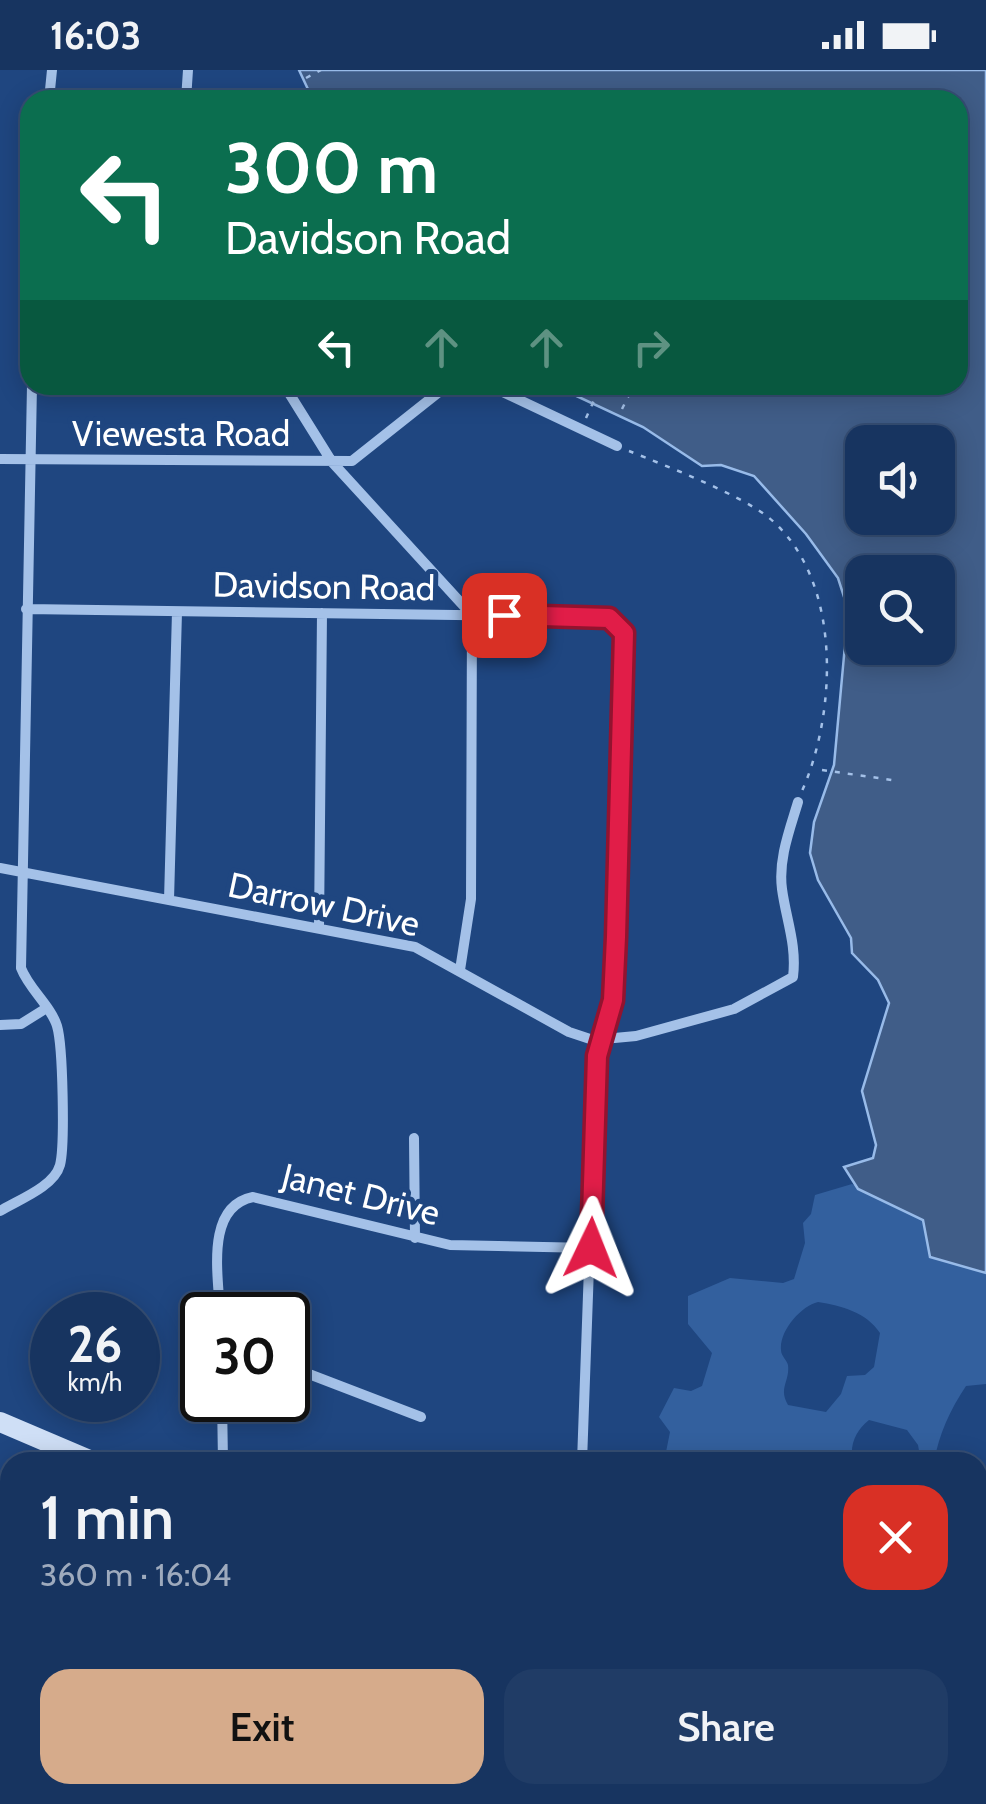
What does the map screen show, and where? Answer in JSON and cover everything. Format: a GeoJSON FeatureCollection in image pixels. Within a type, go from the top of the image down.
{"type":"FeatureCollection","features":[{"type":"Feature","properties":{"kind":"street"},"geometry":{"type":"LineString","coordinates":[[0,1211],[48,1182],[60,1166],[61,1059],[56,1024],[21,968],[32,395]]}},
{"type":"Feature","properties":{"kind":"street"},"geometry":{"type":"LineString","coordinates":[[290,395],[332,462],[472,614],[472,899],[460,970]]}},
{"type":"Feature","properties":{"kind":"street"},"geometry":{"type":"LineString","coordinates":[[332,462],[352,460],[435,395]]}},
{"type":"Feature","properties":{"kind":"street"},"geometry":{"type":"LineString","coordinates":[[509,395],[617,446]]}},
{"type":"Feature","properties":{"kind":"street","name":"Viewesta Road"},"geometry":{"type":"LineString","coordinates":[[0,459],[332,462]]}},
{"type":"Feature","properties":{"kind":"street","name":"Davidson Road"},"geometry":{"type":"LineString","coordinates":[[26,609],[599,617],[620,624],[624,633],[616,937],[613,1000],[604,1041]]}},
{"type":"Feature","properties":{"kind":"street"},"geometry":{"type":"LineString","coordinates":[[170,900],[177,612]]}},
{"type":"Feature","properties":{"kind":"street"},"geometry":{"type":"LineString","coordinates":[[319,927],[322,613]]}},
{"type":"Feature","properties":{"kind":"street"},"geometry":{"type":"LineString","coordinates":[[582,1452],[596,1072],[604,1041],[734,1008],[788,981],[794,966],[782,860],[798,802]]}},
{"type":"Feature","properties":{"kind":"street","name":"Darrow Drive"},"geometry":{"type":"LineString","coordinates":[[0,868],[414,946],[569,1032],[604,1041]]}},
{"type":"Feature","properties":{"kind":"street"},"geometry":{"type":"LineString","coordinates":[[0,1024],[21,1024],[45,1009]]}},
{"type":"Feature","properties":{"kind":"street"},"geometry":{"type":"LineString","coordinates":[[414,1138],[415,1238]]}},
{"type":"Feature","properties":{"kind":"street","name":"Janet Drive"},"geometry":{"type":"LineString","coordinates":[[220,1292],[220,1230],[224,1216],[244,1199],[264,1197],[450,1245],[591,1248]]}},
{"type":"Feature","properties":{"kind":"street"},"geometry":{"type":"LineString","coordinates":[[310,1374],[422,1416]]}},
{"type":"Feature","properties":{"kind":"street"},"geometry":{"type":"LineString","coordinates":[[0,1422],[70,1452]]}},
{"type":"Feature","properties":{"kind":"street"},"geometry":{"type":"LineString","coordinates":[[222,1422],[223,1452]]}},
{"type":"Feature","properties":{"kind":"path"},"geometry":{"type":"LineString","coordinates":[[306,78],[321,70]]}},
{"type":"Feature","properties":{"kind":"path"},"geometry":{"type":"LineString","coordinates":[[586,418],[596,395]]}},
{"type":"Feature","properties":{"kind":"path"},"geometry":{"type":"LineString","coordinates":[[622,409],[629,395]]}},
{"type":"Feature","properties":{"kind":"path"},"geometry":{"type":"LineString","coordinates":[[617,446],[767,516],[807,571],[824,629],[824,687],[814,764],[798,802]]}},
{"type":"Feature","properties":{"kind":"path"},"geometry":{"type":"LineString","coordinates":[[822,770],[899,782]]}},
{"type":"Feature","properties":{"kind":"shaded area"},"geometry":{"type":"Polygon","coordinates":[[[299,70],[986,70],[986,1273],[930,1257],[923,1220],[858,1189],[844,1167],[873,1158],[876,1145],[862,1091],[889,1003],[878,980],[852,953],[851,938],[818,880],[810,853],[814,822],[834,765],[845,645],[845,665],[955,665],[955,555],[845,555],[845,600],[838,578],[806,534],[754,476],[721,465],[702,466],[643,427],[574,395],[968,395],[968,90],[308,90],[299,70]]]}},
{"type":"Feature","properties":{"kind":"shaded area"},"geometry":{"type":"Polygon","coordinates":[[[852,1184],[923,1220],[930,1257],[986,1273],[986,1384],[966,1386],[946,1422],[936,1452],[919,1452],[907,1430],[869,1420],[860,1428],[852,1452],[666,1452],[670,1432],[659,1417],[674,1388],[691,1391],[702,1386],[712,1353],[688,1324],[688,1296],[730,1278],[783,1283],[794,1279],[805,1243],[803,1223],[811,1214],[815,1195],[852,1184]],[[818,1302],[792,1320],[781,1343],[788,1365],[784,1394],[788,1405],[826,1412],[841,1394],[847,1376],[865,1375],[874,1367],[880,1333],[861,1315],[818,1302]]]}},
{"type":"Feature","properties":{"kind":"route"},"geometry":{"type":"LineString","coordinates":[[504,615],[609,618],[620,624],[624,633],[613,1000],[597,1056],[591,1248]]}}]}
